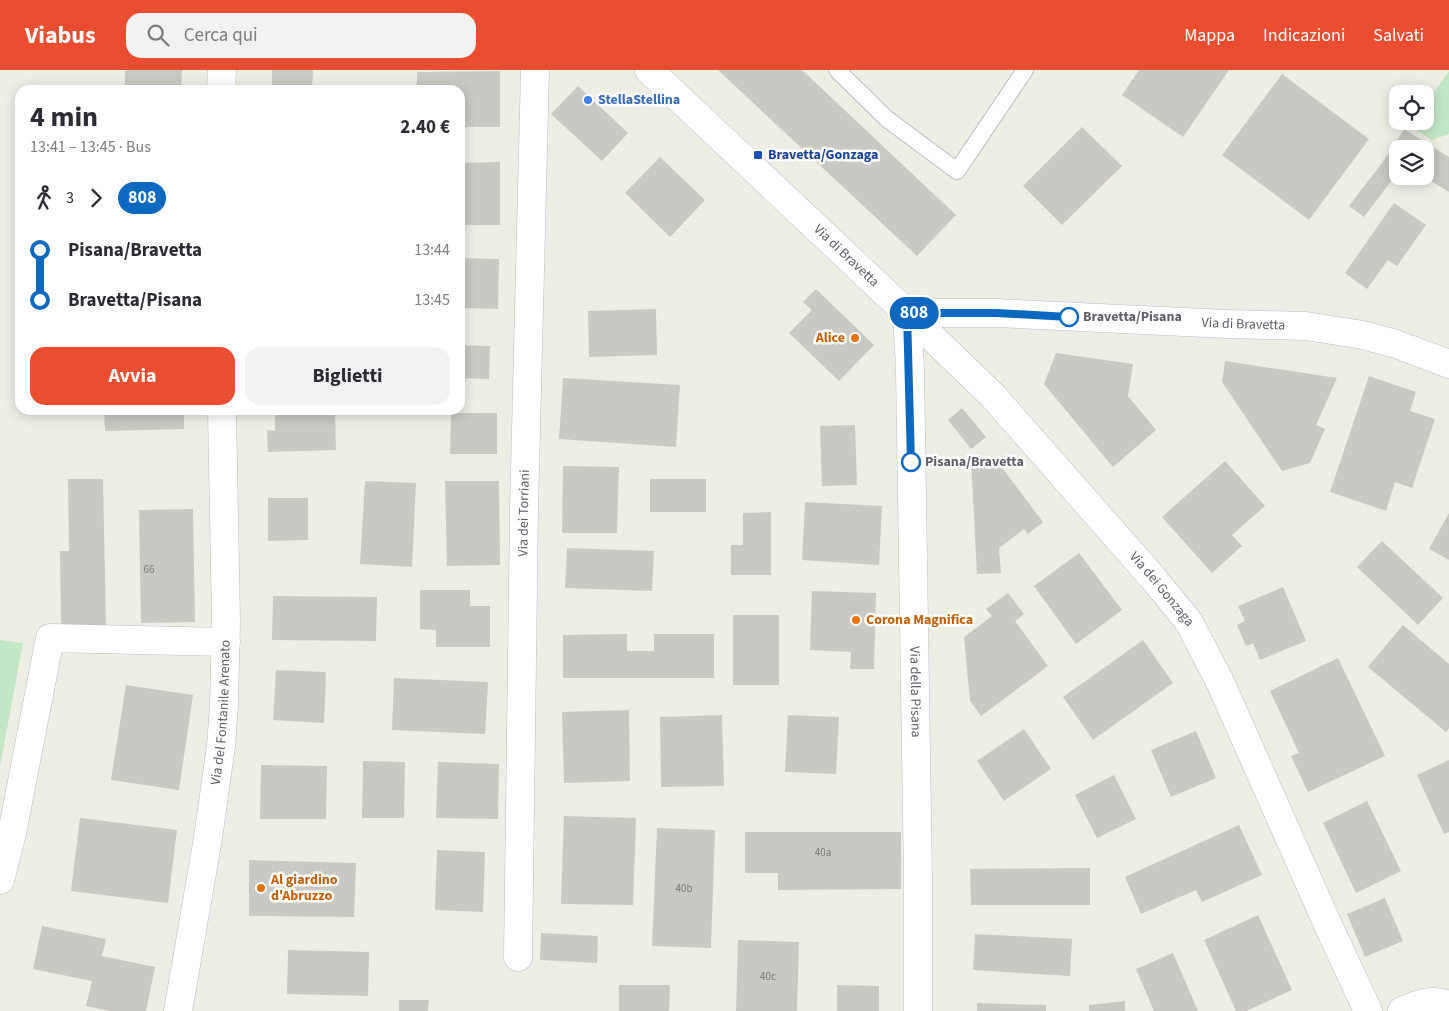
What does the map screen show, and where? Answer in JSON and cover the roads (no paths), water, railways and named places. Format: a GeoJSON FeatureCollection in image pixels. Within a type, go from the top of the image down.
{"type":"FeatureCollection","features":[{"type":"Feature","properties":{"kind":"street"},"geometry":{"type":"LineString","coordinates":[[221,85],[222,70]]}},
{"type":"Feature","properties":{"kind":"street","name":"Via dei Torriani"},"geometry":{"type":"LineString","coordinates":[[518,957],[524,510],[535,70]]}},
{"type":"Feature","properties":{"kind":"street","name":"Via di Bravetta"},"geometry":{"type":"LineString","coordinates":[[649,70],[907,313],[997,313],[1218,324],[1306,326],[1371,337],[1396,344],[1449,364]]}},
{"type":"Feature","properties":{"kind":"street","name":"Via dei Gonzaga"},"geometry":{"type":"LineString","coordinates":[[907,313],[992,396],[1153,578],[1189,622],[1221,684],[1368,1011]]}},
{"type":"Feature","properties":{"kind":"street","name":"Via della Pisana"},"geometry":{"type":"LineString","coordinates":[[907,313],[910,369],[918,880],[918,1011]]}},
{"type":"Feature","properties":{"kind":"street","name":"Via del Fontanile Arenato"},"geometry":{"type":"LineString","coordinates":[[178,1011],[208,838],[221,746],[226,642],[222,415]]}},
{"type":"Feature","properties":{"kind":"street"},"geometry":{"type":"LineString","coordinates":[[0,880],[12,833],[50,638],[226,642]]}},
{"type":"Feature","properties":{"kind":"street"},"geometry":{"type":"LineString","coordinates":[[1402,1011],[1425,1002],[1445,1003]]}},
{"type":"Feature","properties":{"kind":"lane"},"geometry":{"type":"LineString","coordinates":[[837,70],[887,119],[957,171],[1025,70]]}},
{"type":"Feature","properties":{"kind":"place","name":"StellaStellina"},"geometry":{"type":"Point","coordinates":[588,100]}},
{"type":"Feature","properties":{"kind":"place","name":"Bravetta/Gonzaga"},"geometry":{"type":"Point","coordinates":[758,155]}},
{"type":"Feature","properties":{"kind":"place","name":"Bravetta/Pisana"},"geometry":{"type":"Point","coordinates":[1069,317]}},
{"type":"Feature","properties":{"kind":"place","name":"Alice"},"geometry":{"type":"Point","coordinates":[855,338]}},
{"type":"Feature","properties":{"kind":"place","name":"Pisana/Bravetta"},"geometry":{"type":"Point","coordinates":[911,462]}},
{"type":"Feature","properties":{"kind":"place","name":"Corona Magnifica"},"geometry":{"type":"Point","coordinates":[856,620]}},
{"type":"Feature","properties":{"kind":"place","name":"Al giardino d'Abruzzo"},"geometry":{"type":"Point","coordinates":[261,888]}}]}
